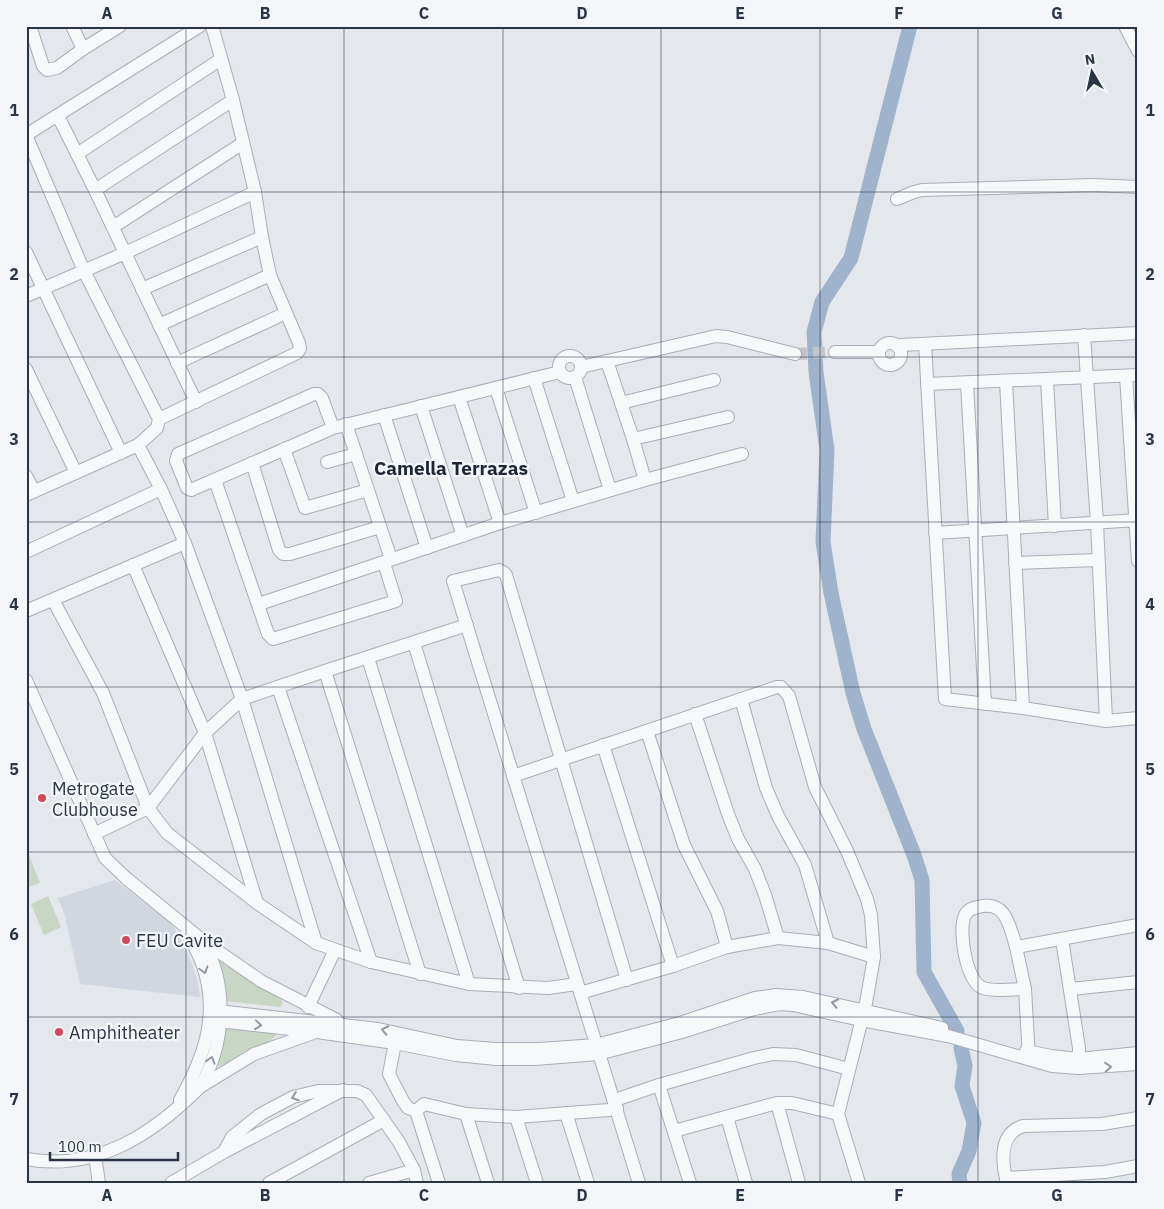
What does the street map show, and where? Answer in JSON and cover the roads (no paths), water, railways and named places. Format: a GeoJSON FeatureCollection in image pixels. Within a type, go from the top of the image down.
{"type":"FeatureCollection","features":[{"type":"Feature","properties":{"kind":"street"},"geometry":{"type":"LineString","coordinates":[[30,26],[43,66],[47,70],[58,68],[83,49],[118,27]]}},
{"type":"Feature","properties":{"kind":"street"},"geometry":{"type":"LineString","coordinates":[[72,26],[83,49]]}},
{"type":"Feature","properties":{"kind":"street"},"geometry":{"type":"LineString","coordinates":[[26,476],[30,493],[138,445],[157,428],[159,420],[84,271],[26,135],[200,26]]}},
{"type":"Feature","properties":{"kind":"street"},"geometry":{"type":"LineString","coordinates":[[159,420],[297,353],[300,349],[270,275],[255,192],[233,100],[212,26]]}},
{"type":"Feature","properties":{"kind":"street"},"geometry":{"type":"LineString","coordinates":[[1125,26],[1138,52]]}},
{"type":"Feature","properties":{"kind":"street"},"geometry":{"type":"LineString","coordinates":[[77,154],[221,59]]}},
{"type":"Feature","properties":{"kind":"street"},"geometry":{"type":"LineString","coordinates":[[95,190],[233,100]]}},
{"type":"Feature","properties":{"kind":"street"},"geometry":{"type":"LineString","coordinates":[[58,116],[196,402]]}},
{"type":"Feature","properties":{"kind":"street"},"geometry":{"type":"LineString","coordinates":[[113,227],[243,143]]}},
{"type":"Feature","properties":{"kind":"street"},"geometry":{"type":"LineString","coordinates":[[897,199],[922,190],[1070,185],[1138,187]]}},
{"type":"Feature","properties":{"kind":"street"},"geometry":{"type":"LineString","coordinates":[[26,296],[125,253],[255,192]]}},
{"type":"Feature","properties":{"kind":"street"},"geometry":{"type":"LineString","coordinates":[[142,289],[262,237]]}},
{"type":"Feature","properties":{"kind":"street"},"geometry":{"type":"LineString","coordinates":[[26,252],[121,453]]}},
{"type":"Feature","properties":{"kind":"street"},"geometry":{"type":"LineString","coordinates":[[159,325],[270,275]]}},
{"type":"Feature","properties":{"kind":"street"},"geometry":{"type":"LineString","coordinates":[[177,363],[286,313]]}},
{"type":"Feature","properties":{"kind":"street"},"geometry":{"type":"LineString","coordinates":[[897,346],[901,354],[896,364],[891,366],[881,361],[879,352],[884,345],[889,343],[897,346],[1138,333]]}},
{"type":"Feature","properties":{"kind":"street"},"geometry":{"type":"LineString","coordinates":[[1084,335],[1097,523],[1106,721]]}},
{"type":"Feature","properties":{"kind":"street"},"geometry":{"type":"LineString","coordinates":[[610,490],[578,372],[577,359],[569,356],[561,360],[559,363],[560,372],[569,378],[578,372],[607,361],[716,336],[795,354]]}},
{"type":"Feature","properties":{"kind":"street"},"geometry":{"type":"LineString","coordinates":[[925,344],[944,699],[1023,708],[1106,721],[1138,718]]}},
{"type":"Feature","properties":{"kind":"street"},"geometry":{"type":"LineString","coordinates":[[835,352],[879,352]]}},
{"type":"Feature","properties":{"kind":"street"},"geometry":{"type":"LineString","coordinates":[[607,361],[645,480]]}},
{"type":"Feature","properties":{"kind":"street"},"geometry":{"type":"LineString","coordinates":[[26,368],[76,473]]}},
{"type":"Feature","properties":{"kind":"street"},"geometry":{"type":"LineString","coordinates":[[333,428],[322,398],[318,394],[314,394],[178,454],[176,457],[187,488],[191,490],[333,428],[560,372]]}},
{"type":"Feature","properties":{"kind":"street"},"geometry":{"type":"LineString","coordinates":[[927,384],[1132,375],[1138,562]]}},
{"type":"Feature","properties":{"kind":"street"},"geometry":{"type":"LineString","coordinates":[[534,378],[573,501]]}},
{"type":"Feature","properties":{"kind":"street"},"geometry":{"type":"LineString","coordinates":[[1047,379],[1055,526]]}},
{"type":"Feature","properties":{"kind":"street"},"geometry":{"type":"LineString","coordinates":[[621,403],[714,380]]}},
{"type":"Feature","properties":{"kind":"street"},"geometry":{"type":"LineString","coordinates":[[1006,381],[1023,708]]}},
{"type":"Feature","properties":{"kind":"street"},"geometry":{"type":"LineString","coordinates":[[967,383],[984,704]]}},
{"type":"Feature","properties":{"kind":"street"},"geometry":{"type":"LineString","coordinates":[[496,388],[536,513]]}},
{"type":"Feature","properties":{"kind":"street"},"geometry":{"type":"LineString","coordinates":[[459,397],[500,523]]}},
{"type":"Feature","properties":{"kind":"street"},"geometry":{"type":"LineString","coordinates":[[421,406],[463,536]]}},
{"type":"Feature","properties":{"kind":"street"},"geometry":{"type":"LineString","coordinates":[[384,415],[427,548]]}},
{"type":"Feature","properties":{"kind":"street"},"geometry":{"type":"LineString","coordinates":[[633,439],[728,417]]}},
{"type":"Feature","properties":{"kind":"street"},"geometry":{"type":"LineString","coordinates":[[214,480],[268,634],[273,639],[396,601],[380,527],[346,424]]}},
{"type":"Feature","properties":{"kind":"street"},"geometry":{"type":"LineString","coordinates":[[138,445],[161,489],[185,543],[242,699],[316,943]]}},
{"type":"Feature","properties":{"kind":"street"},"geometry":{"type":"LineString","coordinates":[[284,449],[305,508],[368,490]]}},
{"type":"Feature","properties":{"kind":"street"},"geometry":{"type":"LineString","coordinates":[[326,462],[356,454]]}},
{"type":"Feature","properties":{"kind":"street"},"geometry":{"type":"LineString","coordinates":[[259,604],[500,523],[645,480],[742,454]]}},
{"type":"Feature","properties":{"kind":"street"},"geometry":{"type":"LineString","coordinates":[[252,463],[279,550],[283,554],[290,554],[380,527]]}},
{"type":"Feature","properties":{"kind":"street"},"geometry":{"type":"LineString","coordinates":[[26,552],[161,489]]}},
{"type":"Feature","properties":{"kind":"street"},"geometry":{"type":"LineString","coordinates":[[936,533],[1136,520]]}},
{"type":"Feature","properties":{"kind":"street"},"geometry":{"type":"LineString","coordinates":[[26,611],[185,543]]}},
{"type":"Feature","properties":{"kind":"street"},"geometry":{"type":"LineString","coordinates":[[1015,563],[1098,560]]}},
{"type":"Feature","properties":{"kind":"street"},"geometry":{"type":"LineString","coordinates":[[132,565],[205,733],[256,903]]}},
{"type":"Feature","properties":{"kind":"street"},"geometry":{"type":"LineString","coordinates":[[626,980],[503,572],[499,570],[453,581],[639,1183]]}},
{"type":"Feature","properties":{"kind":"street"},"geometry":{"type":"LineString","coordinates":[[53,600],[103,693],[148,808],[167,832],[256,903],[316,943],[371,962],[420,974],[468,984],[519,988],[578,989],[626,980],[727,947],[778,938],[828,944],[874,957]]}},
{"type":"Feature","properties":{"kind":"street"},"geometry":{"type":"LineString","coordinates":[[94,834],[148,808],[205,733],[242,699],[467,625]]}},
{"type":"Feature","properties":{"kind":"street"},"geometry":{"type":"LineString","coordinates":[[414,643],[519,988]]}},
{"type":"Feature","properties":{"kind":"street"},"geometry":{"type":"LineString","coordinates":[[368,658],[468,984]]}},
{"type":"Feature","properties":{"kind":"street"},"geometry":{"type":"LineString","coordinates":[[325,671],[420,974]]}},
{"type":"Feature","properties":{"kind":"street"},"geometry":{"type":"LineString","coordinates":[[26,680],[105,858],[126,878],[203,941],[261,981],[308,1007],[346,1024]]}},
{"type":"Feature","properties":{"kind":"street"},"geometry":{"type":"LineString","coordinates":[[278,687],[371,962]]}},
{"type":"Feature","properties":{"kind":"street"},"geometry":{"type":"LineString","coordinates":[[513,776],[777,687],[784,690],[789,696],[815,787],[847,851],[867,899],[871,915],[874,957],[863,1015],[838,1114],[858,1183]]}},
{"type":"Feature","properties":{"kind":"street"},"geometry":{"type":"LineString","coordinates":[[741,699],[766,788],[778,816],[805,865],[828,944]]}},
{"type":"Feature","properties":{"kind":"street"},"geometry":{"type":"LineString","coordinates":[[695,714],[728,814],[738,839],[755,869],[778,938]]}},
{"type":"Feature","properties":{"kind":"street"},"geometry":{"type":"LineString","coordinates":[[647,731],[684,845],[717,911],[727,947]]}},
{"type":"Feature","properties":{"kind":"street"},"geometry":{"type":"LineString","coordinates":[[603,745],[673,966]]}},
{"type":"Feature","properties":{"kind":"street"},"geometry":{"type":"LineString","coordinates":[[1025,989],[983,988],[976,984],[968,965],[964,946],[964,915],[970,909],[980,906],[995,906],[1004,913],[1016,947],[1025,989],[1029,1056]]}},
{"type":"Feature","properties":{"kind":"street"},"geometry":{"type":"LineString","coordinates":[[1016,947],[1138,925]]}},
{"type":"Feature","properties":{"kind":"street"},"geometry":{"type":"LineString","coordinates":[[173,1112],[191,1082],[216,1016],[202,963],[184,926]]}},
{"type":"Feature","properties":{"kind":"street"},"geometry":{"type":"LineString","coordinates":[[1062,939],[1071,989],[1079,1064]]}},
{"type":"Feature","properties":{"kind":"street"},"geometry":{"type":"LineString","coordinates":[[200,1087],[210,1065],[219,984],[211,954],[203,941]]}},
{"type":"Feature","properties":{"kind":"street"},"geometry":{"type":"LineString","coordinates":[[308,1007],[335,950]]}},
{"type":"Feature","properties":{"kind":"street"},"geometry":{"type":"LineString","coordinates":[[1071,989],[1138,982]]}},
{"type":"Feature","properties":{"kind":"street"},"geometry":{"type":"LineString","coordinates":[[216,1016],[395,1043],[456,1055],[496,1059],[535,1059],[682,1032],[754,1009],[780,1004],[863,1015],[950,1033],[1029,1056],[1079,1064],[1138,1064]]}},
{"type":"Feature","properties":{"kind":"street"},"geometry":{"type":"LineString","coordinates":[[216,1016],[346,1024],[457,1046],[540,1050],[597,1049]]}},
{"type":"Feature","properties":{"kind":"street"},"geometry":{"type":"LineString","coordinates":[[26,1159],[52,1162],[68,1161],[95,1156],[132,1140],[173,1112],[200,1087],[254,1054],[317,1032]]}},
{"type":"Feature","properties":{"kind":"street"},"geometry":{"type":"LineString","coordinates":[[395,1043],[389,1074],[402,1101],[408,1108],[416,1111]]}},
{"type":"Feature","properties":{"kind":"street"},"geometry":{"type":"LineString","coordinates":[[1079,1064],[1138,1053]]}},
{"type":"Feature","properties":{"kind":"street"},"geometry":{"type":"LineString","coordinates":[[416,1111],[424,1104],[466,1114],[516,1117],[610,1110],[616,1104],[659,1085],[773,1054],[796,1055],[849,1069]]}},
{"type":"Feature","properties":{"kind":"street"},"geometry":{"type":"LineString","coordinates":[[659,1085],[690,1183]]}},
{"type":"Feature","properties":{"kind":"street"},"geometry":{"type":"LineString","coordinates":[[171,1183],[224,1152],[232,1137],[261,1114],[293,1097],[318,1091],[343,1090],[357,1091],[366,1095],[399,1142],[416,1176],[369,1183]]}},
{"type":"Feature","properties":{"kind":"street"},"geometry":{"type":"LineString","coordinates":[[674,1131],[777,1103],[792,1103],[838,1114]]}},
{"type":"Feature","properties":{"kind":"street"},"geometry":{"type":"LineString","coordinates":[[777,1103],[799,1183]]}},
{"type":"Feature","properties":{"kind":"street"},"geometry":{"type":"LineString","coordinates":[[416,1111],[439,1183]]}},
{"type":"Feature","properties":{"kind":"street"},"geometry":{"type":"LineString","coordinates":[[566,1113],[588,1183]]}},
{"type":"Feature","properties":{"kind":"street"},"geometry":{"type":"LineString","coordinates":[[466,1114],[488,1183]]}},
{"type":"Feature","properties":{"kind":"street"},"geometry":{"type":"LineString","coordinates":[[516,1117],[537,1183]]}},
{"type":"Feature","properties":{"kind":"street"},"geometry":{"type":"LineString","coordinates":[[727,1118],[746,1183]]}},
{"type":"Feature","properties":{"kind":"street"},"geometry":{"type":"LineString","coordinates":[[1138,1118],[1102,1124],[1023,1126],[1014,1129],[1006,1141],[1002,1156],[1007,1180],[1107,1178],[1138,1166]]}},
{"type":"Feature","properties":{"kind":"street"},"geometry":{"type":"LineString","coordinates":[[269,1183],[384,1120]]}},
{"type":"Feature","properties":{"kind":"street"},"geometry":{"type":"LineString","coordinates":[[95,1156],[98,1183]]}},
{"type":"Feature","properties":{"kind":"waterway"},"geometry":{"type":"LineString","coordinates":[[910,26],[851,258],[822,302],[814,332],[816,372],[827,450],[823,542],[831,593],[853,693],[864,729],[922,880],[924,972],[957,1031]]}},
{"type":"Feature","properties":{"kind":"waterway"},"geometry":{"type":"LineString","coordinates":[[960,1183],[959,1174],[969,1151],[974,1123],[962,1086],[965,1066],[961,1048]]}},
{"type":"Feature","properties":{"kind":"tunnel"},"geometry":{"type":"LineString","coordinates":[[795,354],[835,352]]}},
{"type":"Feature","properties":{"kind":"place","name":"Metrogate Clubhouse"},"geometry":{"type":"Point","coordinates":[42,798]}},
{"type":"Feature","properties":{"kind":"place","name":"FEU Cavite"},"geometry":{"type":"Point","coordinates":[126,940]}},
{"type":"Feature","properties":{"kind":"place","name":"Amphitheater"},"geometry":{"type":"Point","coordinates":[59,1032]}},
{"type":"Feature","properties":{"kind":"district","name":"Camella Terrazas"},"geometry":{"type":"Point","coordinates":[451,468]}}]}
